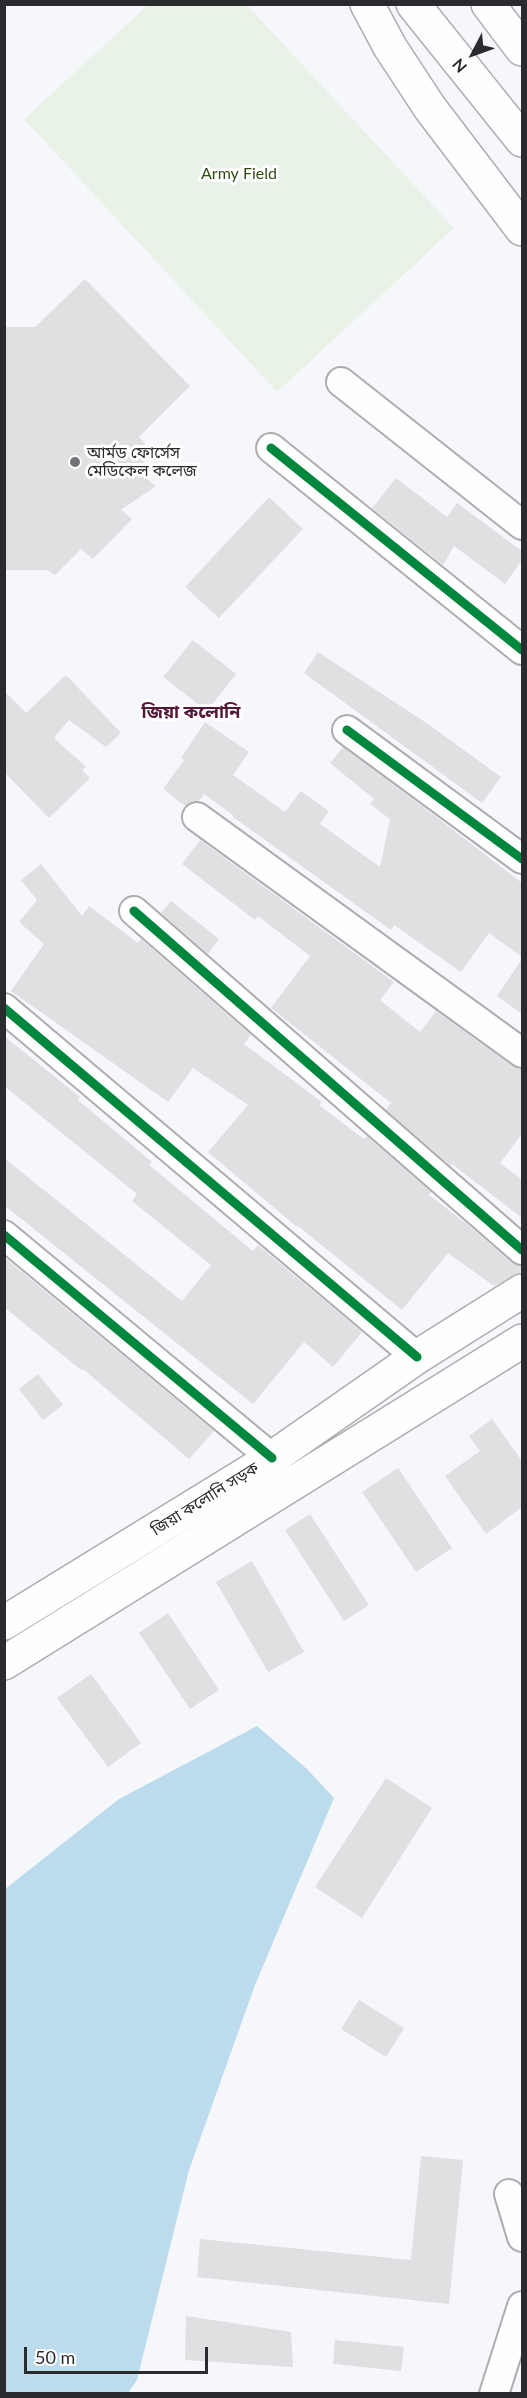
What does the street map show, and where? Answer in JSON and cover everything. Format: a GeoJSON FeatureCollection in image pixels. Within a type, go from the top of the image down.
{"type":"FeatureCollection","features":[{"type":"Feature","properties":{"kind":"main road"},"geometry":{"type":"LineString","coordinates":[[367,4],[390,47],[430,108],[522,230]]}},
{"type":"Feature","properties":{"kind":"main road"},"geometry":{"type":"LineString","coordinates":[[413,4],[522,140]]}},
{"type":"Feature","properties":{"kind":"main road"},"geometry":{"type":"LineString","coordinates":[[488,4],[522,50]]}},
{"type":"Feature","properties":{"kind":"main road","name":"জিয়া কলোনি সড়ক"},"geometry":{"type":"LineString","coordinates":[[4,1623],[272,1458],[417,1357],[522,1291]]}},
{"type":"Feature","properties":{"kind":"main road","name":"জিয়া কলোনি সড়ক"},"geometry":{"type":"LineString","coordinates":[[4,1663],[522,1341]]}},
{"type":"Feature","properties":{"kind":"street"},"geometry":{"type":"LineString","coordinates":[[340,382],[522,525]]}},
{"type":"Feature","properties":{"kind":"street"},"geometry":{"type":"LineString","coordinates":[[271,448],[522,650]]}},
{"type":"Feature","properties":{"kind":"street"},"geometry":{"type":"LineString","coordinates":[[347,730],[522,859]]}},
{"type":"Feature","properties":{"kind":"street"},"geometry":{"type":"LineString","coordinates":[[196,817],[522,1053]]}},
{"type":"Feature","properties":{"kind":"street"},"geometry":{"type":"LineString","coordinates":[[134,911],[522,1250]]}},
{"type":"Feature","properties":{"kind":"street"},"geometry":{"type":"LineString","coordinates":[[4,1008],[417,1357]]}},
{"type":"Feature","properties":{"kind":"street"},"geometry":{"type":"LineString","coordinates":[[4,1235],[272,1458]]}},
{"type":"Feature","properties":{"kind":"street"},"geometry":{"type":"LineString","coordinates":[[509,2194],[522,2237]]}},
{"type":"Feature","properties":{"kind":"street"},"geometry":{"type":"LineString","coordinates":[[494,2394],[522,2306]]}},
{"type":"Feature","properties":{"kind":"green space","name":"Army Field"},"geometry":{"type":"Polygon","coordinates":[[[148,5],[247,5],[454,228],[277,392],[24,119],[148,5]]]}},
{"type":"Feature","properties":{"kind":"water"},"geometry":{"type":"Polygon","coordinates":[[[257,1726],[307,1769],[334,1798],[255,1985],[189,2170],[137,2380],[128,2393],[5,2393],[5,1889],[119,1799],[257,1726]]]}},
{"type":"Feature","properties":{"kind":"building","name":"আর্মড ফোর্সেস মেডিকেল কলেজ"},"geometry":{"type":"Polygon","coordinates":[[[85,279],[190,386],[139,437],[153,453],[136,470],[156,486],[121,510],[132,519],[93,559],[81,549],[55,575],[47,570],[4,570],[4,327],[35,327],[85,279]]]}},
{"type":"Feature","properties":{"kind":"building"},"geometry":{"type":"Polygon","coordinates":[[[396,478],[447,517],[457,503],[522,551],[522,560],[505,584],[454,546],[443,565],[372,508],[396,478]]]}},
{"type":"Feature","properties":{"kind":"building"},"geometry":{"type":"Polygon","coordinates":[[[269,497],[303,529],[219,618],[185,587],[269,497]]]}},
{"type":"Feature","properties":{"kind":"building"},"geometry":{"type":"Polygon","coordinates":[[[193,640],[236,674],[207,711],[163,677],[193,640]]]}},
{"type":"Feature","properties":{"kind":"building"},"geometry":{"type":"Polygon","coordinates":[[[318,652],[428,724],[501,777],[482,803],[304,673],[318,652]]]}},
{"type":"Feature","properties":{"kind":"building"},"geometry":{"type":"Polygon","coordinates":[[[66,675],[121,733],[106,747],[69,720],[54,738],[86,767],[82,770],[90,778],[49,818],[4,772],[4,691],[26,713],[66,675]]]}},
{"type":"Feature","properties":{"kind":"building"},"geometry":{"type":"Polygon","coordinates":[[[205,722],[249,752],[233,775],[285,812],[301,791],[329,811],[320,824],[380,867],[390,819],[370,804],[374,799],[330,763],[343,747],[522,883],[522,957],[489,933],[461,972],[394,925],[391,930],[204,794],[199,801],[185,806],[163,789],[184,760],[181,758],[205,722]]]}},
{"type":"Feature","properties":{"kind":"building"},"geometry":{"type":"Polygon","coordinates":[[[200,840],[394,982],[380,1000],[420,1032],[436,1011],[512,1066],[522,1069],[522,1134],[500,1163],[522,1180],[522,1218],[452,1164],[451,1166],[386,1110],[391,1103],[271,1008],[310,956],[258,916],[255,920],[182,864],[200,840]]]}},
{"type":"Feature","properties":{"kind":"building"},"geometry":{"type":"Polygon","coordinates":[[[41,864],[82,916],[89,906],[138,943],[141,939],[251,1035],[244,1044],[322,1102],[319,1105],[364,1139],[367,1136],[431,1192],[429,1195],[511,1262],[522,1266],[520,1273],[494,1286],[448,1253],[402,1310],[297,1227],[208,1152],[248,1105],[193,1068],[168,1102],[11,991],[44,944],[19,922],[37,900],[21,880],[41,864]]]}},
{"type":"Feature","properties":{"kind":"building"},"geometry":{"type":"Polygon","coordinates":[[[171,901],[219,939],[208,954],[161,913],[171,901]]]}},
{"type":"Feature","properties":{"kind":"building"},"geometry":{"type":"Polygon","coordinates":[[[522,959],[522,1014],[497,996],[522,959]]]}},
{"type":"Feature","properties":{"kind":"building"},"geometry":{"type":"Polygon","coordinates":[[[4,1036],[80,1097],[78,1100],[152,1162],[149,1165],[253,1251],[258,1245],[362,1332],[333,1367],[304,1342],[253,1404],[4,1205],[4,1158],[182,1301],[211,1265],[132,1201],[137,1194],[4,1086],[4,1036]]]}},
{"type":"Feature","properties":{"kind":"building"},"geometry":{"type":"Polygon","coordinates":[[[4,1257],[214,1431],[189,1459],[83,1369],[81,1370],[4,1307],[4,1257]]]}},
{"type":"Feature","properties":{"kind":"building"},"geometry":{"type":"Polygon","coordinates":[[[38,1374],[63,1405],[43,1420],[19,1389],[38,1374]]]}},
{"type":"Feature","properties":{"kind":"building"},"geometry":{"type":"Polygon","coordinates":[[[492,1419],[522,1461],[522,1507],[486,1534],[445,1476],[480,1451],[469,1436],[492,1419]]]}},
{"type":"Feature","properties":{"kind":"building"},"geometry":{"type":"Polygon","coordinates":[[[398,1468],[452,1548],[416,1572],[362,1492],[398,1468]]]}},
{"type":"Feature","properties":{"kind":"building"},"geometry":{"type":"Polygon","coordinates":[[[310,1514],[369,1605],[344,1621],[285,1530],[310,1514]]]}},
{"type":"Feature","properties":{"kind":"building"},"geometry":{"type":"Polygon","coordinates":[[[252,1561],[304,1652],[268,1672],[216,1582],[252,1561]]]}},
{"type":"Feature","properties":{"kind":"building"},"geometry":{"type":"Polygon","coordinates":[[[168,1613],[219,1690],[190,1709],[139,1633],[168,1613]]]}},
{"type":"Feature","properties":{"kind":"building"},"geometry":{"type":"Polygon","coordinates":[[[91,1674],[141,1743],[108,1767],[57,1698],[91,1674]]]}},
{"type":"Feature","properties":{"kind":"building"},"geometry":{"type":"Polygon","coordinates":[[[386,1778],[432,1808],[362,1918],[315,1887],[386,1778]]]}},
{"type":"Feature","properties":{"kind":"building"},"geometry":{"type":"Polygon","coordinates":[[[359,2000],[404,2028],[386,2057],[341,2029],[359,2000]]]}},
{"type":"Feature","properties":{"kind":"building"},"geometry":{"type":"Polygon","coordinates":[[[421,2156],[463,2160],[449,2304],[197,2277],[200,2239],[411,2260],[421,2156]]]}},
{"type":"Feature","properties":{"kind":"building"},"geometry":{"type":"Polygon","coordinates":[[[186,2316],[291,2332],[293,2367],[185,2360],[186,2316]]]}},
{"type":"Feature","properties":{"kind":"building"},"geometry":{"type":"Polygon","coordinates":[[[335,2340],[404,2347],[401,2371],[333,2364],[335,2340]]]}},
{"type":"Feature","properties":{"kind":"cycle path"},"geometry":{"type":"LineString","coordinates":[[271,448],[522,650]]}},
{"type":"Feature","properties":{"kind":"cycle path"},"geometry":{"type":"LineString","coordinates":[[347,730],[522,859]]}},
{"type":"Feature","properties":{"kind":"cycle path"},"geometry":{"type":"LineString","coordinates":[[134,911],[522,1250]]}},
{"type":"Feature","properties":{"kind":"cycle path"},"geometry":{"type":"LineString","coordinates":[[4,1008],[417,1357]]}},
{"type":"Feature","properties":{"kind":"cycle path"},"geometry":{"type":"LineString","coordinates":[[4,1235],[272,1458]]}},
{"type":"Feature","properties":{"kind":"place","name":"আর্মড ফোর্সেস মেডিকেল কলেজ"},"geometry":{"type":"Point","coordinates":[75,462]}},
{"type":"Feature","properties":{"kind":"district","name":"জিয়া কলোনি"},"geometry":{"type":"Point","coordinates":[191,712]}}]}
